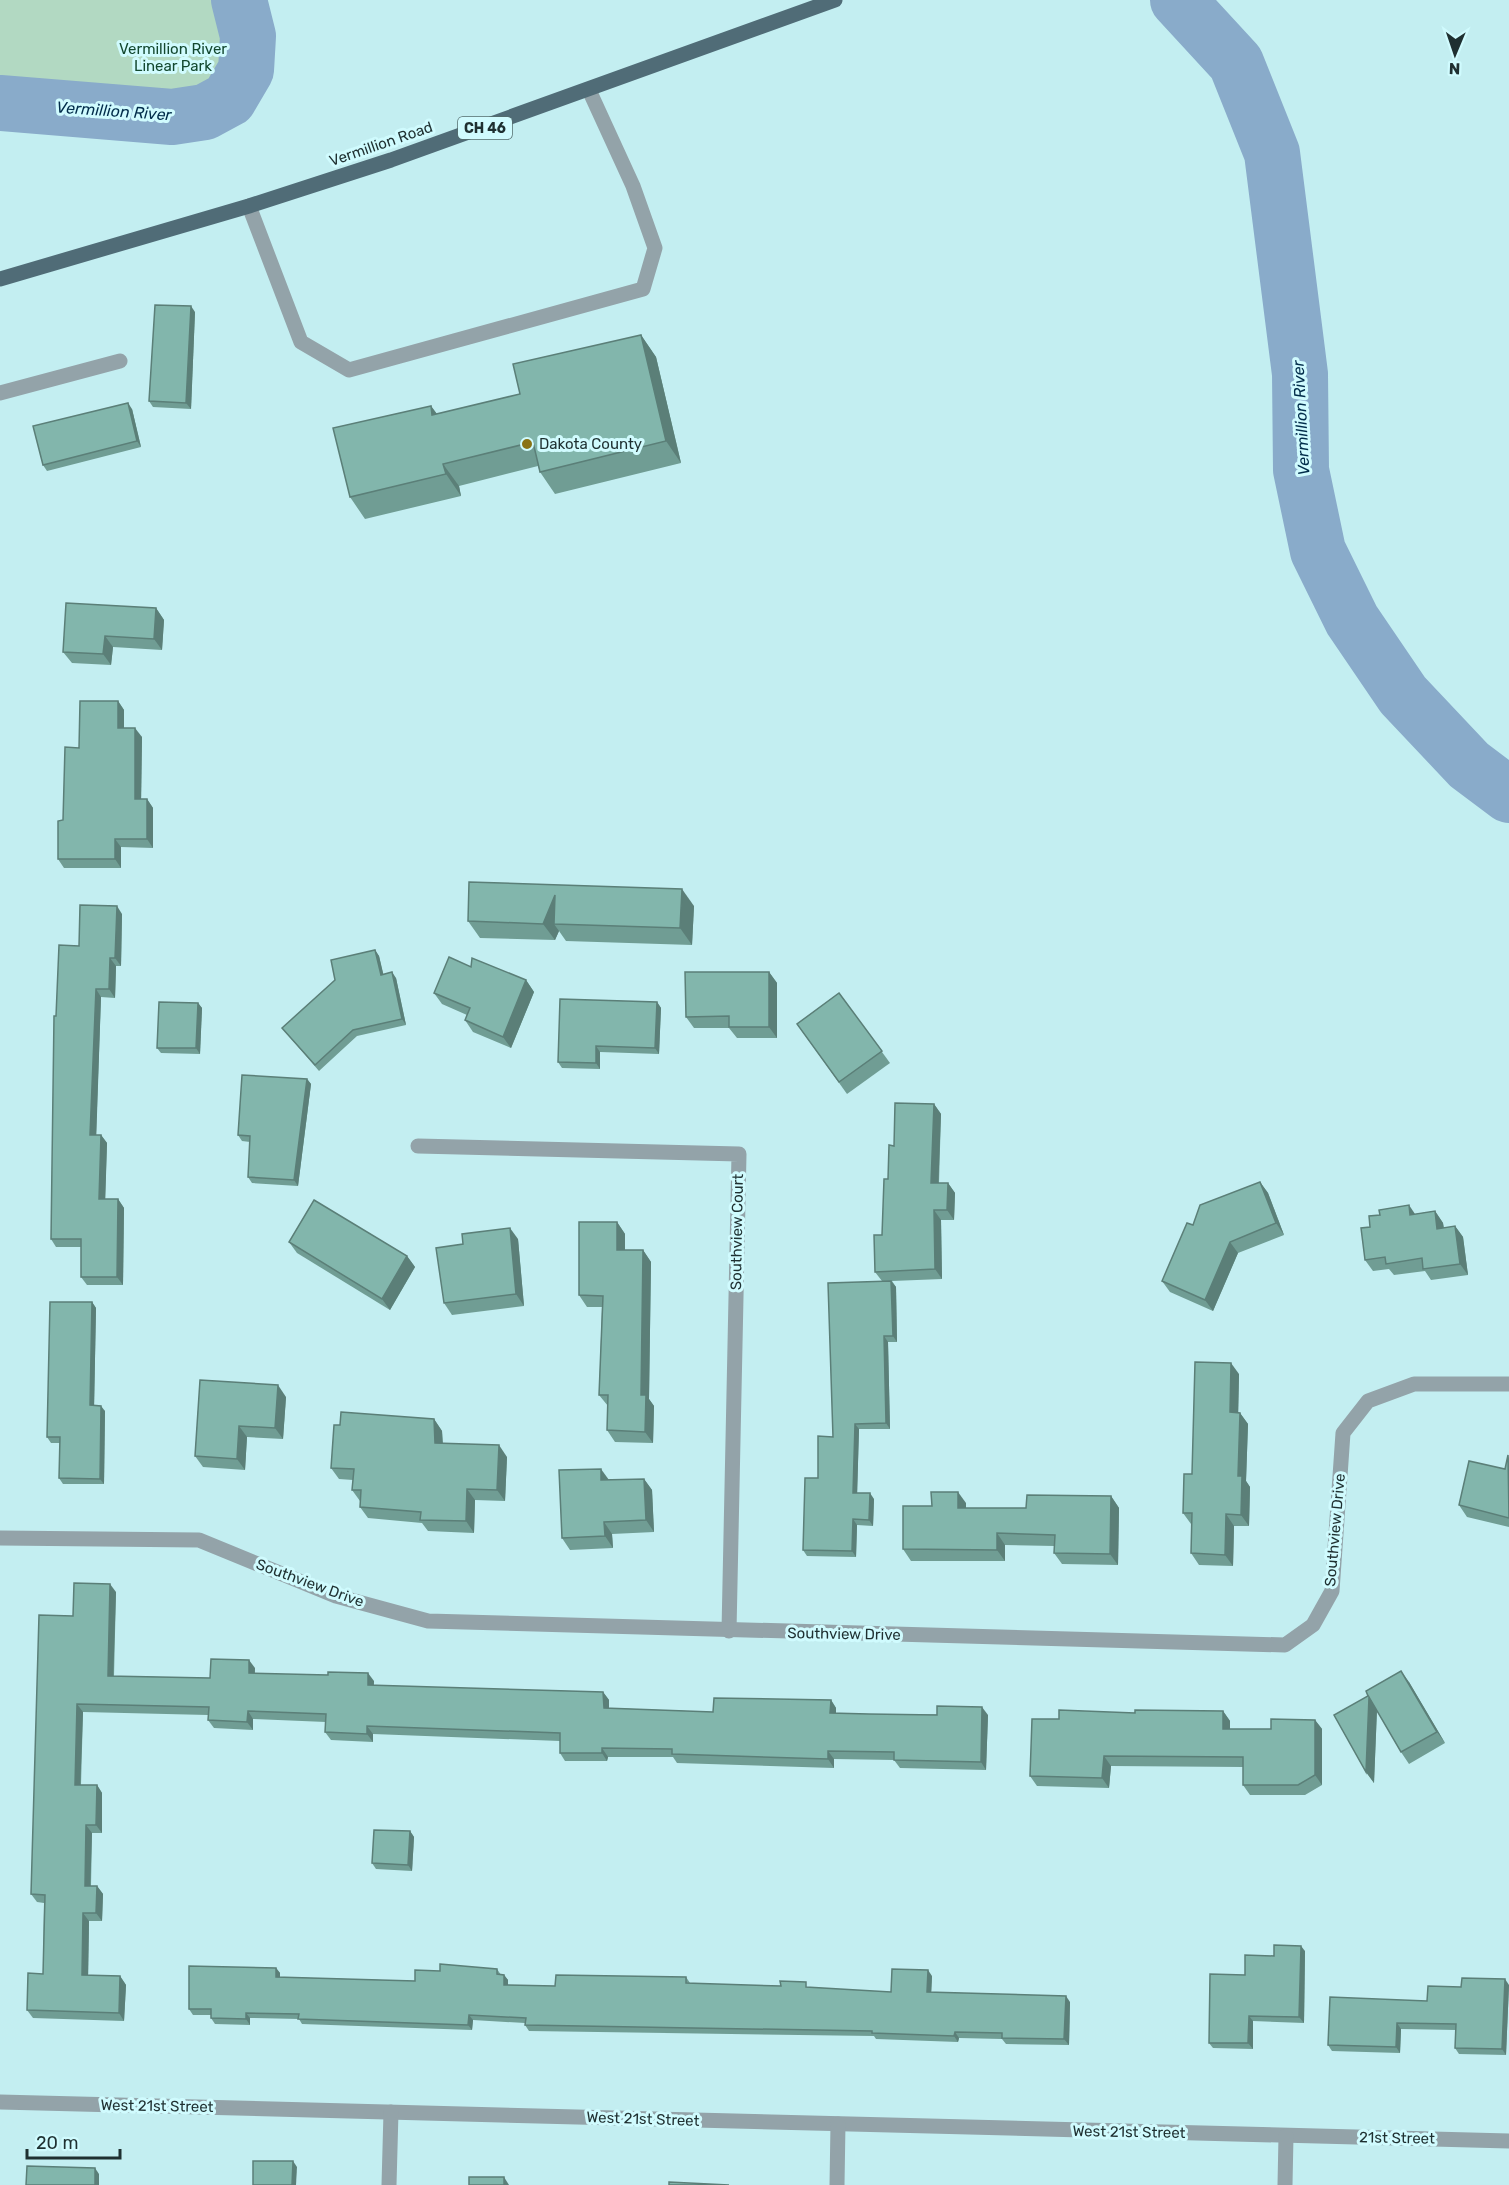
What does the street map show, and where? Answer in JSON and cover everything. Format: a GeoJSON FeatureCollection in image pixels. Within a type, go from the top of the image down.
{"type":"FeatureCollection","features":[{"type":"Feature","properties":{"kind":"main road","name":"Vermillion Road"},"geometry":{"type":"LineString","coordinates":[[0,279],[249,206],[391,160],[836,0]]}},
{"type":"Feature","properties":{"kind":"street"},"geometry":{"type":"LineString","coordinates":[[249,206],[301,342],[349,370],[643,289],[655,248],[633,186],[590,90]]}},
{"type":"Feature","properties":{"kind":"street"},"geometry":{"type":"LineString","coordinates":[[0,393],[120,361]]}},
{"type":"Feature","properties":{"kind":"street","name":"Southview Court"},"geometry":{"type":"LineString","coordinates":[[418,1146],[739,1154],[729,1631]]}},
{"type":"Feature","properties":{"kind":"street","name":"Southview Drive"},"geometry":{"type":"LineString","coordinates":[[0,1539],[199,1540],[336,1596],[429,1621],[1285,1645],[1313,1625],[1332,1591],[1343,1433],[1368,1401],[1414,1384],[1509,1384]]}},
{"type":"Feature","properties":{"kind":"street","name":"West 21st Street"},"geometry":{"type":"LineString","coordinates":[[0,2102],[1286,2136]]}},
{"type":"Feature","properties":{"kind":"street"},"geometry":{"type":"LineString","coordinates":[[389,2185],[391,2112]]}},
{"type":"Feature","properties":{"kind":"street"},"geometry":{"type":"LineString","coordinates":[[837,2185],[838,2124]]}},
{"type":"Feature","properties":{"kind":"street"},"geometry":{"type":"LineString","coordinates":[[1285,2185],[1286,2136]]}},
{"type":"Feature","properties":{"kind":"street","name":"21st Street"},"geometry":{"type":"LineString","coordinates":[[1286,2136],[1509,2141]]}},
{"type":"Feature","properties":{"kind":"green space","name":"Vermillion River Linear Park"},"geometry":{"type":"Polygon","coordinates":[[[0,0],[239,0],[248,36],[246,70],[229,99],[205,112],[172,117],[0,103],[0,0]]]}},
{"type":"Feature","properties":{"kind":"building"},"geometry":{"type":"Polygon","coordinates":[[[155,305],[191,306],[186,403],[149,401],[155,305]]]}},
{"type":"Feature","properties":{"kind":"building","name":"Dakota County"},"geometry":{"type":"Polygon","coordinates":[[[641,335],[666,441],[540,472],[533,442],[443,464],[446,474],[350,497],[333,428],[431,406],[432,415],[520,394],[513,364],[641,335]]]}},
{"type":"Feature","properties":{"kind":"building"},"geometry":{"type":"Polygon","coordinates":[[[128,403],[137,441],[43,465],[33,426],[128,403]]]}},
{"type":"Feature","properties":{"kind":"building"},"geometry":{"type":"Polygon","coordinates":[[[66,603],[156,608],[154,639],[105,636],[103,654],[63,652],[66,603]]]}},
{"type":"Feature","properties":{"kind":"building"},"geometry":{"type":"Polygon","coordinates":[[[80,701],[118,701],[118,728],[135,728],[135,799],[147,799],[147,839],[115,839],[115,859],[58,859],[58,821],[63,820],[65,747],[79,748],[80,701]]]}},
{"type":"Feature","properties":{"kind":"building"},"geometry":{"type":"Polygon","coordinates":[[[469,882],[682,889],[680,928],[554,924],[555,895],[543,924],[468,921],[469,882]]]}},
{"type":"Feature","properties":{"kind":"building"},"geometry":{"type":"Polygon","coordinates":[[[80,905],[117,906],[115,958],[110,958],[109,989],[96,989],[90,1135],[101,1135],[99,1199],[118,1199],[117,1277],[81,1277],[81,1239],[51,1239],[54,1016],[56,1016],[59,945],[79,946],[80,905]]]}},
{"type":"Feature","properties":{"kind":"building"},"geometry":{"type":"Polygon","coordinates":[[[375,950],[381,975],[392,972],[402,1019],[353,1030],[315,1065],[282,1028],[335,980],[331,960],[375,950]]]}},
{"type":"Feature","properties":{"kind":"building"},"geometry":{"type":"Polygon","coordinates":[[[449,957],[471,967],[472,958],[526,980],[503,1037],[465,1020],[470,1008],[434,993],[449,957]]]}},
{"type":"Feature","properties":{"kind":"building"},"geometry":{"type":"Polygon","coordinates":[[[685,972],[769,972],[769,1027],[729,1027],[729,1016],[686,1017],[685,972]]]}},
{"type":"Feature","properties":{"kind":"building"},"geometry":{"type":"Polygon","coordinates":[[[839,993],[882,1051],[839,1082],[797,1024],[839,993]]]}},
{"type":"Feature","properties":{"kind":"building"},"geometry":{"type":"Polygon","coordinates":[[[560,999],[657,1002],[655,1048],[596,1046],[596,1063],[558,1062],[560,999]]]}},
{"type":"Feature","properties":{"kind":"building"},"geometry":{"type":"Polygon","coordinates":[[[159,1002],[198,1003],[196,1048],[157,1048],[159,1002]]]}},
{"type":"Feature","properties":{"kind":"building"},"geometry":{"type":"Polygon","coordinates":[[[242,1075],[307,1079],[294,1180],[248,1177],[250,1136],[238,1135],[242,1075]]]}},
{"type":"Feature","properties":{"kind":"building"},"geometry":{"type":"Polygon","coordinates":[[[895,1103],[934,1104],[931,1183],[948,1183],[947,1210],[934,1210],[935,1269],[875,1272],[874,1235],[882,1235],[884,1179],[888,1179],[889,1145],[894,1146],[895,1103]]]}},
{"type":"Feature","properties":{"kind":"building"},"geometry":{"type":"Polygon","coordinates":[[[1260,1182],[1276,1223],[1230,1242],[1205,1300],[1162,1281],[1187,1223],[1193,1225],[1200,1205],[1260,1182]]]}},
{"type":"Feature","properties":{"kind":"building"},"geometry":{"type":"Polygon","coordinates":[[[314,1200],[407,1256],[382,1299],[289,1242],[314,1200]]]}},
{"type":"Feature","properties":{"kind":"building"},"geometry":{"type":"Polygon","coordinates":[[[1409,1205],[1410,1215],[1435,1211],[1437,1229],[1455,1226],[1460,1264],[1423,1269],[1422,1258],[1386,1264],[1385,1257],[1365,1260],[1361,1228],[1370,1227],[1369,1216],[1380,1215],[1379,1210],[1409,1205]]]}},
{"type":"Feature","properties":{"kind":"building"},"geometry":{"type":"Polygon","coordinates":[[[579,1222],[617,1222],[617,1250],[643,1250],[641,1395],[646,1395],[645,1432],[607,1430],[608,1395],[599,1395],[603,1296],[579,1295],[579,1222]]]}},
{"type":"Feature","properties":{"kind":"building"},"geometry":{"type":"Polygon","coordinates":[[[510,1228],[516,1294],[444,1303],[436,1248],[463,1244],[462,1234],[510,1228]]]}},
{"type":"Feature","properties":{"kind":"building"},"geometry":{"type":"Polygon","coordinates":[[[891,1281],[893,1336],[884,1336],[886,1423],[855,1424],[853,1493],[870,1493],[869,1520],[853,1519],[852,1551],[803,1550],[805,1478],[818,1478],[818,1436],[833,1437],[828,1283],[891,1281]]]}},
{"type":"Feature","properties":{"kind":"building"},"geometry":{"type":"Polygon","coordinates":[[[50,1302],[92,1302],[90,1405],[101,1406],[100,1479],[59,1478],[60,1437],[47,1437],[50,1302]]]}},
{"type":"Feature","properties":{"kind":"building"},"geometry":{"type":"Polygon","coordinates":[[[1195,1362],[1231,1363],[1230,1412],[1240,1413],[1238,1476],[1242,1476],[1241,1515],[1226,1514],[1225,1555],[1191,1553],[1192,1513],[1183,1513],[1184,1474],[1192,1474],[1195,1362]]]}},
{"type":"Feature","properties":{"kind":"building"},"geometry":{"type":"Polygon","coordinates":[[[200,1380],[278,1385],[275,1428],[239,1426],[237,1459],[195,1456],[200,1380]]]}},
{"type":"Feature","properties":{"kind":"building"},"geometry":{"type":"Polygon","coordinates":[[[341,1412],[434,1419],[435,1443],[499,1445],[497,1490],[467,1489],[466,1521],[420,1520],[421,1512],[360,1507],[361,1490],[352,1490],[354,1469],[331,1468],[334,1425],[340,1425],[341,1412]]]}},
{"type":"Feature","properties":{"kind":"building"},"geometry":{"type":"Polygon","coordinates":[[[1508,1455],[1509,1518],[1459,1505],[1469,1461],[1505,1469],[1508,1455]]]}},
{"type":"Feature","properties":{"kind":"building"},"geometry":{"type":"Polygon","coordinates":[[[601,1469],[601,1480],[644,1479],[646,1520],[604,1522],[605,1536],[562,1538],[559,1470],[601,1469]]]}},
{"type":"Feature","properties":{"kind":"building"},"geometry":{"type":"Polygon","coordinates":[[[931,1492],[958,1492],[958,1508],[1026,1508],[1027,1495],[1111,1496],[1110,1554],[1054,1553],[1055,1535],[997,1533],[997,1550],[903,1549],[903,1506],[932,1506],[931,1492]]]}},
{"type":"Feature","properties":{"kind":"building"},"geometry":{"type":"Polygon","coordinates":[[[74,1583],[110,1584],[108,1676],[210,1678],[211,1659],[249,1660],[249,1673],[328,1675],[328,1672],[368,1673],[368,1685],[603,1692],[604,1708],[713,1712],[714,1698],[831,1700],[830,1713],[937,1715],[937,1706],[982,1707],[981,1762],[894,1760],[894,1752],[828,1751],[828,1759],[672,1754],[672,1749],[602,1748],[602,1753],[560,1753],[560,1733],[367,1726],[367,1734],[325,1732],[326,1714],[248,1711],[247,1722],[208,1720],[209,1707],[77,1704],[75,1785],[97,1785],[96,1825],[86,1825],[85,1886],[97,1886],[96,1913],[83,1913],[82,1975],[120,1976],[119,2013],[27,2010],[28,1973],[43,1974],[45,1895],[31,1894],[39,1615],[73,1616],[74,1583]]]}},
{"type":"Feature","properties":{"kind":"building"},"geometry":{"type":"Polygon","coordinates":[[[1401,1671],[1437,1732],[1401,1752],[1369,1697],[1366,1772],[1334,1715],[1368,1696],[1366,1691],[1401,1671]]]}},
{"type":"Feature","properties":{"kind":"building"},"geometry":{"type":"Polygon","coordinates":[[[1059,1710],[1135,1713],[1135,1710],[1223,1711],[1223,1729],[1271,1729],[1271,1719],[1315,1720],[1315,1775],[1298,1785],[1243,1785],[1243,1757],[1104,1756],[1102,1778],[1030,1776],[1032,1719],[1059,1719],[1059,1710]]]}},
{"type":"Feature","properties":{"kind":"building"},"geometry":{"type":"Polygon","coordinates":[[[374,1830],[410,1831],[408,1865],[372,1863],[374,1830]]]}},
{"type":"Feature","properties":{"kind":"building"},"geometry":{"type":"Polygon","coordinates":[[[1274,1945],[1301,1946],[1299,2017],[1249,2016],[1248,2043],[1209,2043],[1210,1974],[1245,1975],[1245,1955],[1274,1956],[1274,1945]]]}},
{"type":"Feature","properties":{"kind":"building"},"geometry":{"type":"Polygon","coordinates":[[[440,1964],[497,1969],[497,1974],[504,1975],[504,1985],[555,1986],[556,1975],[686,1977],[686,1983],[781,1986],[780,1981],[806,1982],[806,1987],[891,1992],[892,1969],[928,1970],[927,1992],[1066,1996],[1064,2039],[1002,2038],[1002,2033],[955,2032],[954,2036],[872,2033],[872,2031],[525,2025],[526,2018],[469,2015],[468,2025],[298,2019],[299,2014],[246,2013],[246,2019],[211,2018],[211,2009],[189,2009],[189,1966],[276,1968],[276,1977],[415,1981],[415,1970],[440,1971],[440,1964]]]}},
{"type":"Feature","properties":{"kind":"building"},"geometry":{"type":"Polygon","coordinates":[[[1462,1978],[1505,1979],[1502,2049],[1455,2048],[1456,2024],[1397,2023],[1396,2047],[1328,2045],[1330,1997],[1427,2001],[1428,1986],[1461,1987],[1462,1978]]]}},
{"type":"Feature","properties":{"kind":"building"},"geometry":{"type":"Polygon","coordinates":[[[253,2161],[293,2161],[292,2185],[253,2185],[253,2161]]]}},
{"type":"Feature","properties":{"kind":"building"},"geometry":{"type":"Polygon","coordinates":[[[27,2166],[95,2168],[95,2185],[26,2185],[27,2166]]]}},
{"type":"Feature","properties":{"kind":"building"},"geometry":{"type":"Polygon","coordinates":[[[469,2177],[504,2177],[504,2185],[469,2185],[469,2177]]]}},
{"type":"Feature","properties":{"kind":"building"},"geometry":{"type":"Polygon","coordinates":[[[669,2182],[729,2185],[669,2185],[669,2182]]]}},
{"type":"Feature","properties":{"kind":"waterway","name":"Vermillion River"},"geometry":{"type":"LineString","coordinates":[[0,103],[172,117],[205,112],[229,99],[246,70],[248,36],[239,0]]}},
{"type":"Feature","properties":{"kind":"waterway","name":"Vermillion River"},"geometry":{"type":"LineString","coordinates":[[1178,0],[1236,63],[1272,153],[1300,374],[1301,470],[1318,551],[1352,620],[1403,695],[1469,765],[1509,795]]}},
{"type":"Feature","properties":{"kind":"place","name":"Dakota County"},"geometry":{"type":"Point","coordinates":[527,444]}}]}
